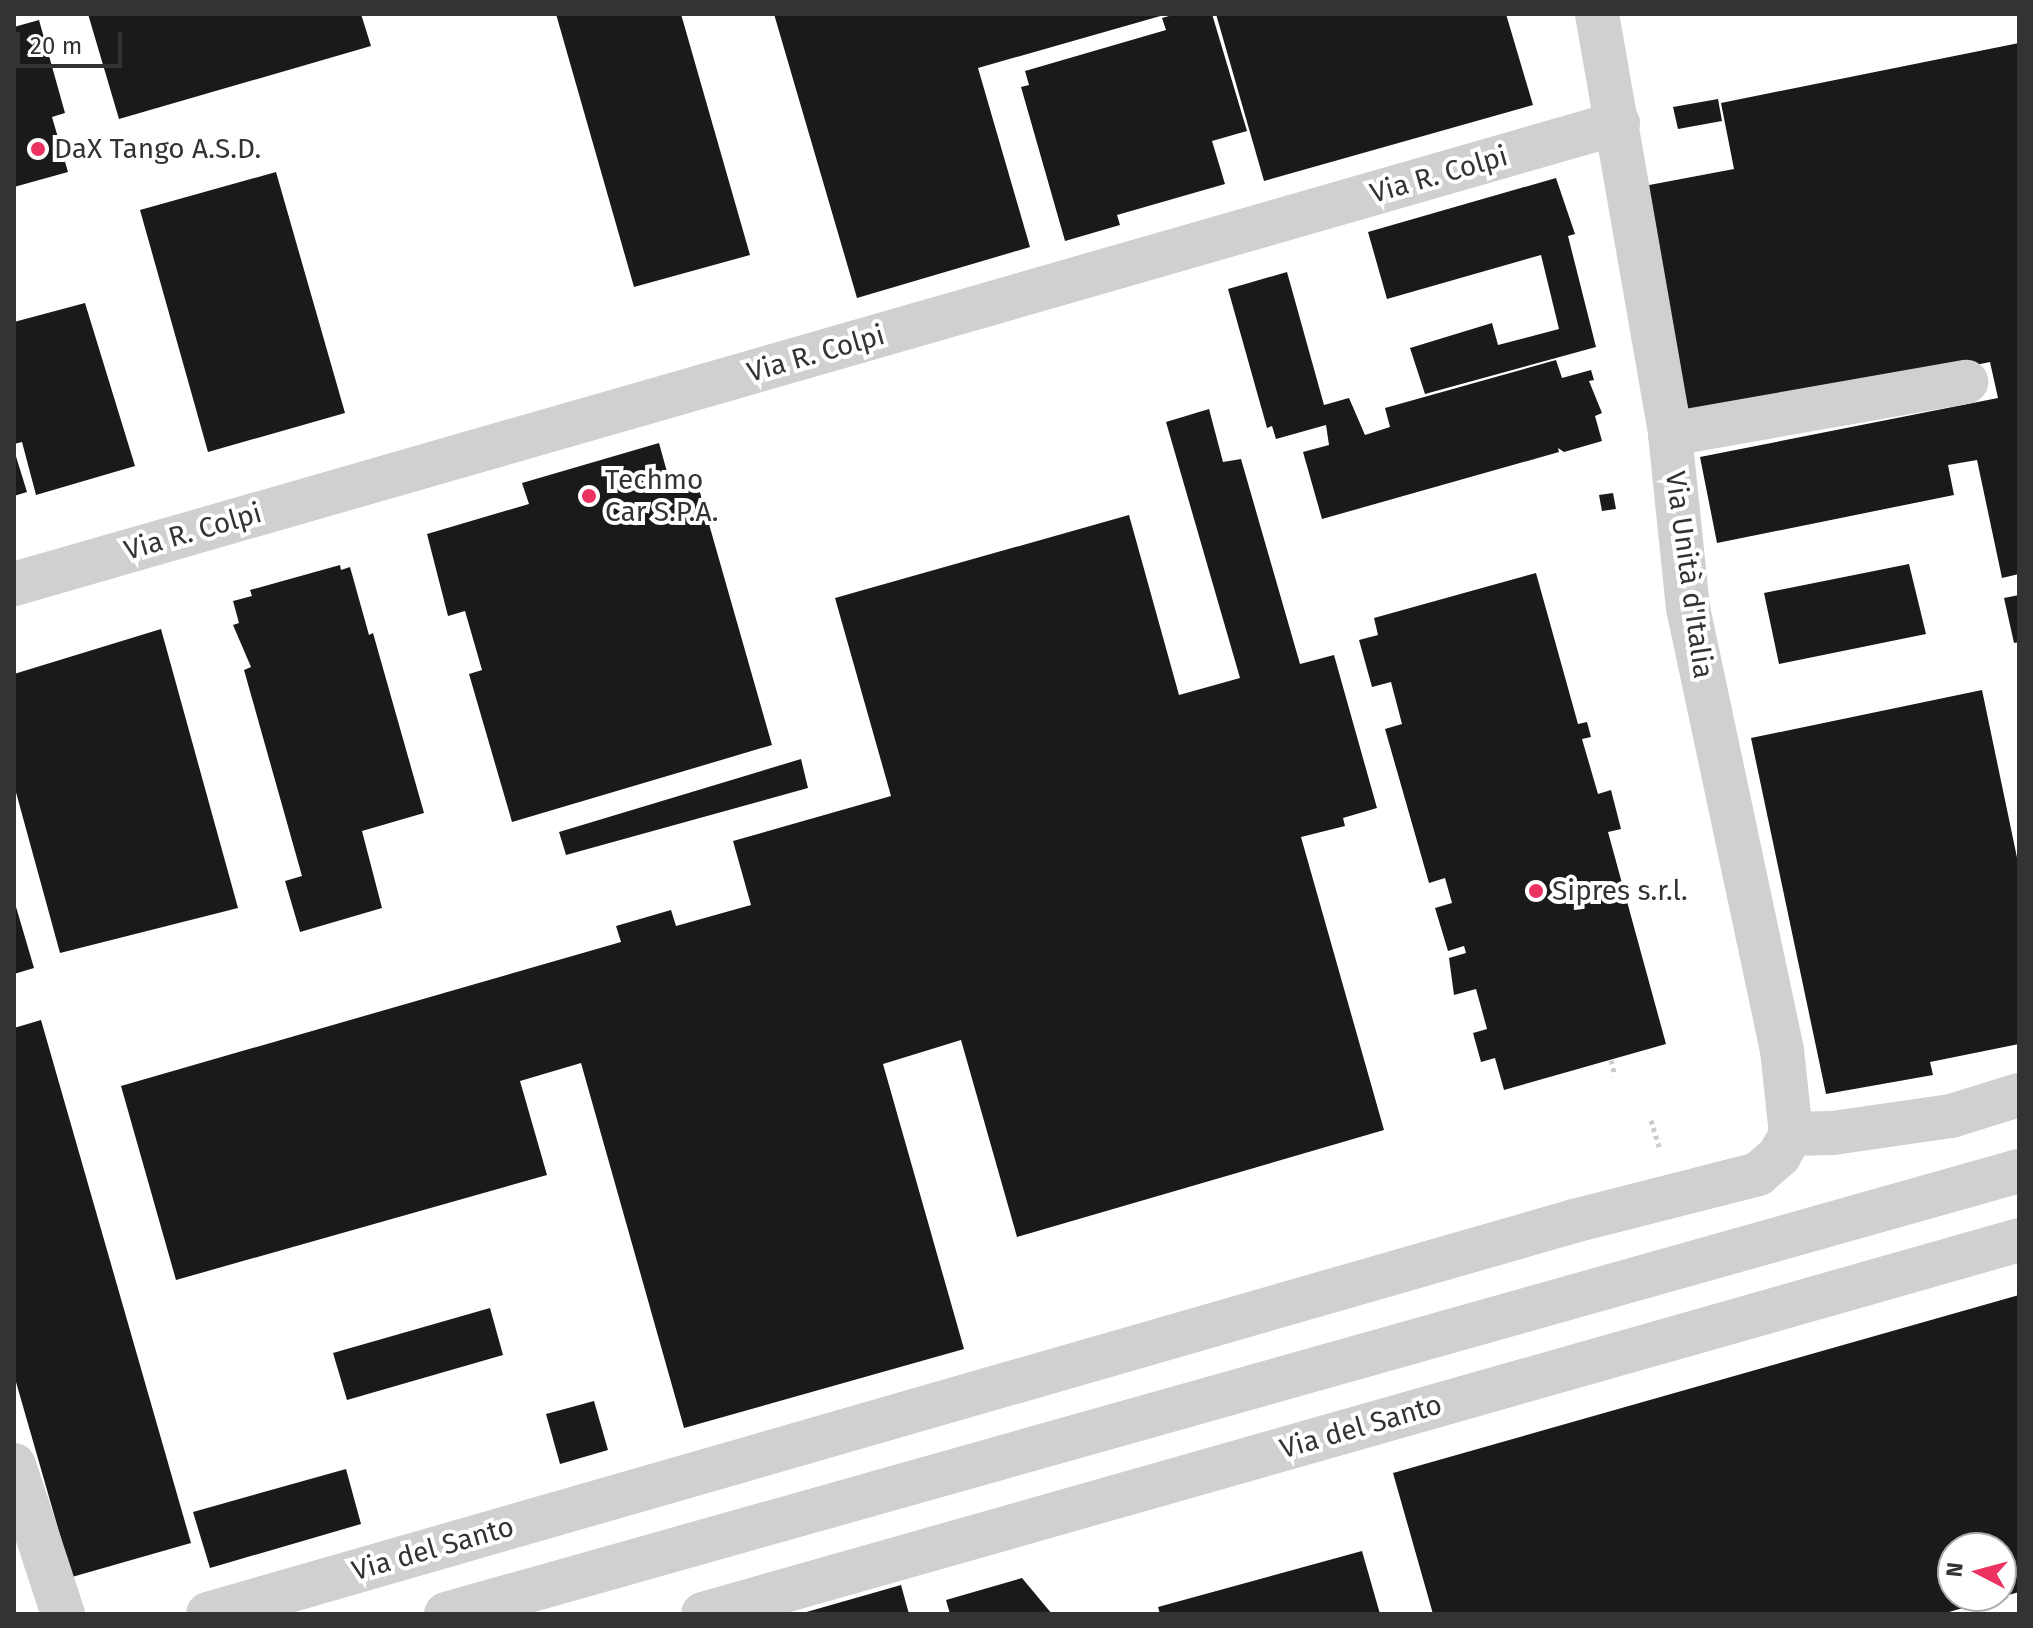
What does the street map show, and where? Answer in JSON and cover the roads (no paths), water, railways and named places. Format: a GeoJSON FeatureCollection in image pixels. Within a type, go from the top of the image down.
{"type":"FeatureCollection","features":[{"type":"Feature","properties":{"kind":"street","name":"Via Unità d'Italia"},"geometry":{"type":"LineString","coordinates":[[1597,14],[1670,434],[1688,608],[1782,1050],[1791,1134]]}},
{"type":"Feature","properties":{"kind":"street","name":"Via R. Colpi"},"geometry":{"type":"LineString","coordinates":[[14,584],[1618,123]]}},
{"type":"Feature","properties":{"kind":"street"},"geometry":{"type":"LineString","coordinates":[[1670,434],[1966,382]]}},
{"type":"Feature","properties":{"kind":"street"},"geometry":{"type":"LineString","coordinates":[[1791,1134],[1833,1133],[1951,1116],[2019,1095]]}},
{"type":"Feature","properties":{"kind":"street","name":"Via del Santo"},"geometry":{"type":"LineString","coordinates":[[208,1614],[1574,1221],[1758,1174],[1779,1156],[1791,1134]]}},
{"type":"Feature","properties":{"kind":"street"},"geometry":{"type":"LineString","coordinates":[[446,1614],[2019,1171]]}},
{"type":"Feature","properties":{"kind":"street","name":"Via del Santo"},"geometry":{"type":"LineString","coordinates":[[703,1614],[2019,1240]]}},
{"type":"Feature","properties":{"kind":"street"},"geometry":{"type":"LineString","coordinates":[[14,1465],[63,1614]]}},
{"type":"Feature","properties":{"kind":"street"},"geometry":{"type":"LineString","coordinates":[[658,1485],[676,1549]]}},
{"type":"Feature","properties":{"kind":"place","name":"DaX Tango A.S.D."},"geometry":{"type":"Point","coordinates":[38,149]}},
{"type":"Feature","properties":{"kind":"place","name":"Techmo Car S.P.A."},"geometry":{"type":"Point","coordinates":[589,496]}},
{"type":"Feature","properties":{"kind":"place","name":"Sipres s.r.l."},"geometry":{"type":"Point","coordinates":[1536,891]}}]}
